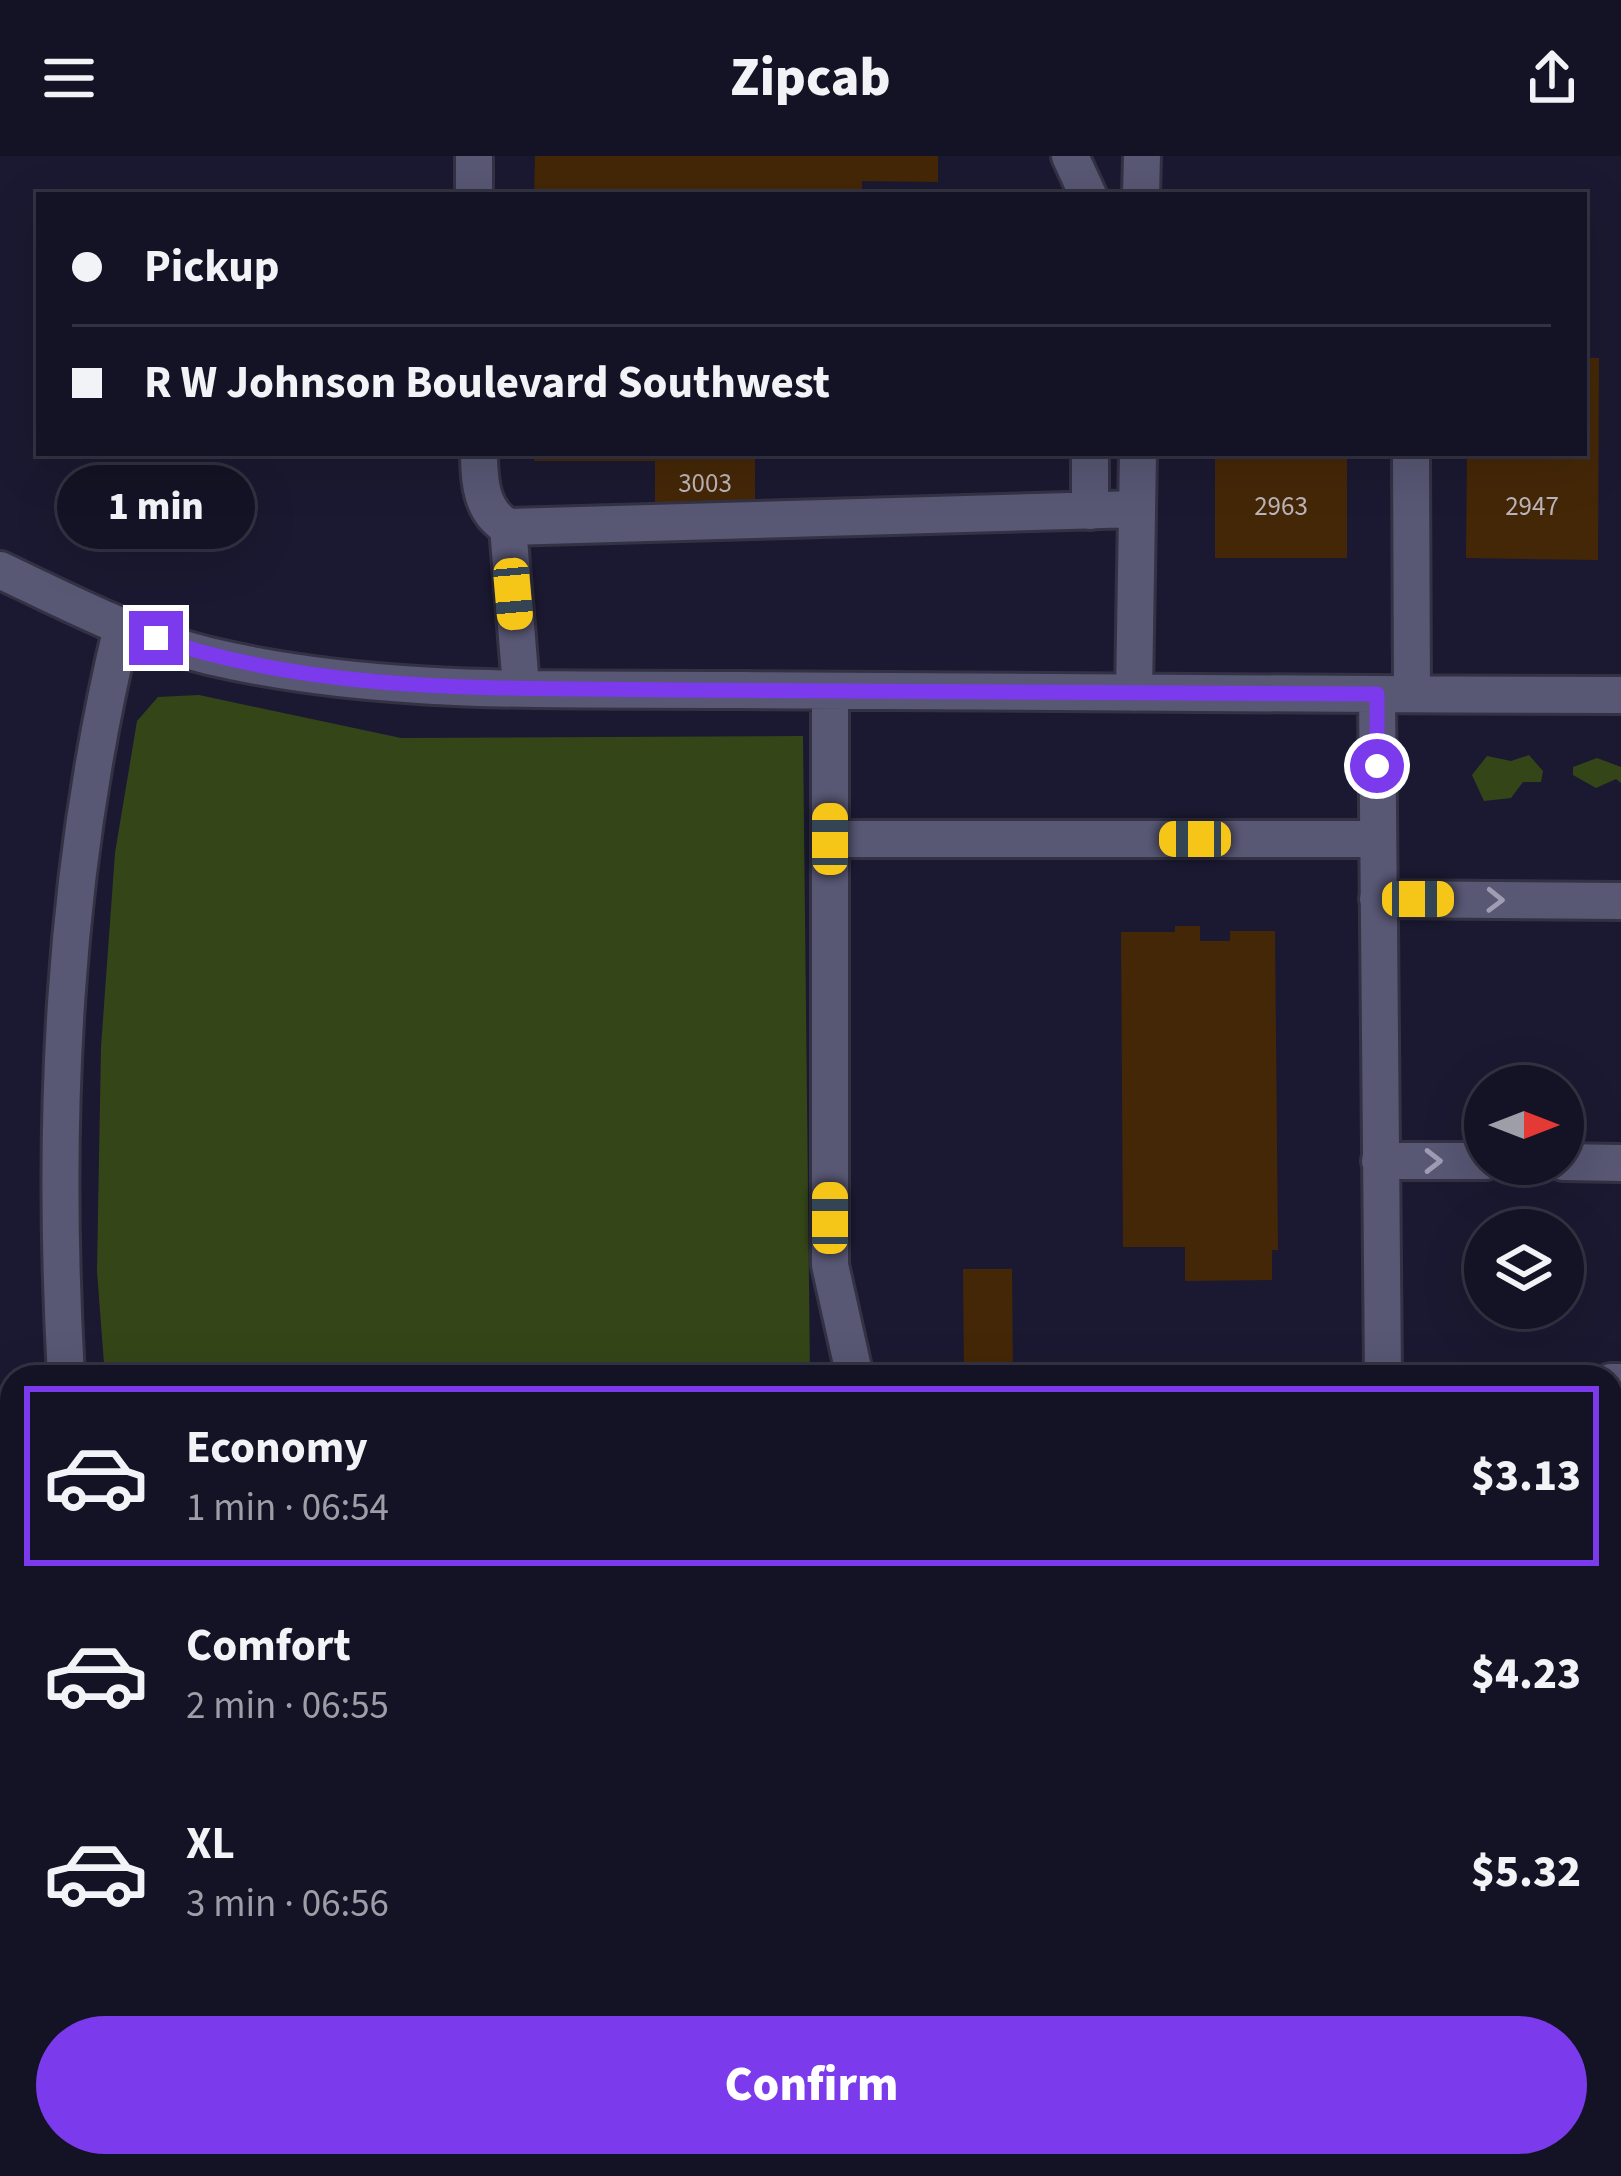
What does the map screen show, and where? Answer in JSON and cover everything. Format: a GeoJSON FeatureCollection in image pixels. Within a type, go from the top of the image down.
{"type":"FeatureCollection","features":[{"type":"Feature","properties":{"kind":"street"},"geometry":{"type":"LineString","coordinates":[[473,156],[474,192]]}},
{"type":"Feature","properties":{"kind":"street"},"geometry":{"type":"LineString","coordinates":[[1070,156],[1087,192]]}},
{"type":"Feature","properties":{"kind":"street"},"geometry":{"type":"LineString","coordinates":[[1141,192],[1142,156]]}},
{"type":"Feature","properties":{"kind":"street"},"geometry":{"type":"LineString","coordinates":[[479,456],[486,503],[494,520],[508,527],[1137,509]]}},
{"type":"Feature","properties":{"kind":"street"},"geometry":{"type":"LineString","coordinates":[[1090,456],[1090,511]]}},
{"type":"Feature","properties":{"kind":"street"},"geometry":{"type":"LineString","coordinates":[[1135,693],[1138,456]]}},
{"type":"Feature","properties":{"kind":"street"},"geometry":{"type":"LineString","coordinates":[[1383,1365],[1376,839],[1394,694],[1411,456]]}},
{"type":"Feature","properties":{"kind":"street"},"geometry":{"type":"LineString","coordinates":[[508,527],[521,688]]}},
{"type":"Feature","properties":{"kind":"street"},"geometry":{"type":"LineString","coordinates":[[0,570],[122,627],[206,655],[318,678],[521,688],[830,692],[1621,694]]}},
{"type":"Feature","properties":{"kind":"street"},"geometry":{"type":"LineString","coordinates":[[66,1365],[60,1208],[63,999],[76,852],[122,627]]}},
{"type":"Feature","properties":{"kind":"street"},"geometry":{"type":"LineString","coordinates":[[830,692],[830,1265],[852,1365]]}},
{"type":"Feature","properties":{"kind":"street"},"geometry":{"type":"LineString","coordinates":[[830,839],[1376,839]]}},
{"type":"Feature","properties":{"kind":"street"},"geometry":{"type":"LineString","coordinates":[[1378,899],[1621,901]]}},
{"type":"Feature","properties":{"kind":"street"},"geometry":{"type":"LineString","coordinates":[[1381,1161],[1464,1162]]}},
{"type":"Feature","properties":{"kind":"street"},"geometry":{"type":"LineString","coordinates":[[1584,1162],[1621,1162]]}},
{"type":"Feature","properties":{"kind":"green space"},"geometry":{"type":"Polygon","coordinates":[[[199,695],[401,738],[803,736],[810,1365],[104,1365],[97,1271],[101,1047],[115,853],[137,721],[158,697],[199,695]]]}},
{"type":"Feature","properties":{"kind":"green space"},"geometry":{"type":"Polygon","coordinates":[[[1529,755],[1543,771],[1541,782],[1523,782],[1511,798],[1484,801],[1472,775],[1487,756],[1511,761],[1529,755]]]}},
{"type":"Feature","properties":{"kind":"green space"},"geometry":{"type":"Polygon","coordinates":[[[1597,758],[1621,767],[1621,783],[1616,779],[1596,788],[1573,775],[1573,767],[1597,758]]]}},
{"type":"Feature","properties":{"kind":"building"},"geometry":{"type":"Polygon","coordinates":[[[535,156],[938,156],[938,182],[862,181],[862,192],[534,192],[535,156]]]}},
{"type":"Feature","properties":{"kind":"building"},"geometry":{"type":"Polygon","coordinates":[[[1587,358],[1599,358],[1598,560],[1466,558],[1467,456],[1587,456],[1587,358]]]}},
{"type":"Feature","properties":{"kind":"building"},"geometry":{"type":"Polygon","coordinates":[[[534,456],[891,456],[755,459],[755,505],[655,505],[655,461],[534,461],[534,456]]]}},
{"type":"Feature","properties":{"kind":"building"},"geometry":{"type":"Polygon","coordinates":[[[1215,456],[1347,456],[1347,558],[1215,558],[1215,456]]]}},
{"type":"Feature","properties":{"kind":"building"},"geometry":{"type":"Polygon","coordinates":[[[1175,926],[1200,926],[1200,941],[1230,941],[1230,931],[1275,931],[1278,1250],[1272,1250],[1272,1280],[1185,1281],[1185,1247],[1123,1247],[1121,932],[1175,932],[1175,926]]]}},
{"type":"Feature","properties":{"kind":"building"},"geometry":{"type":"Polygon","coordinates":[[[963,1269],[1012,1269],[1013,1365],[964,1365],[963,1269]]]}},
{"type":"Feature","properties":{"kind":"route"},"geometry":{"type":"LineString","coordinates":[[156,638],[206,655],[318,678],[521,688],[1377,694],[1377,766]]}}]}
